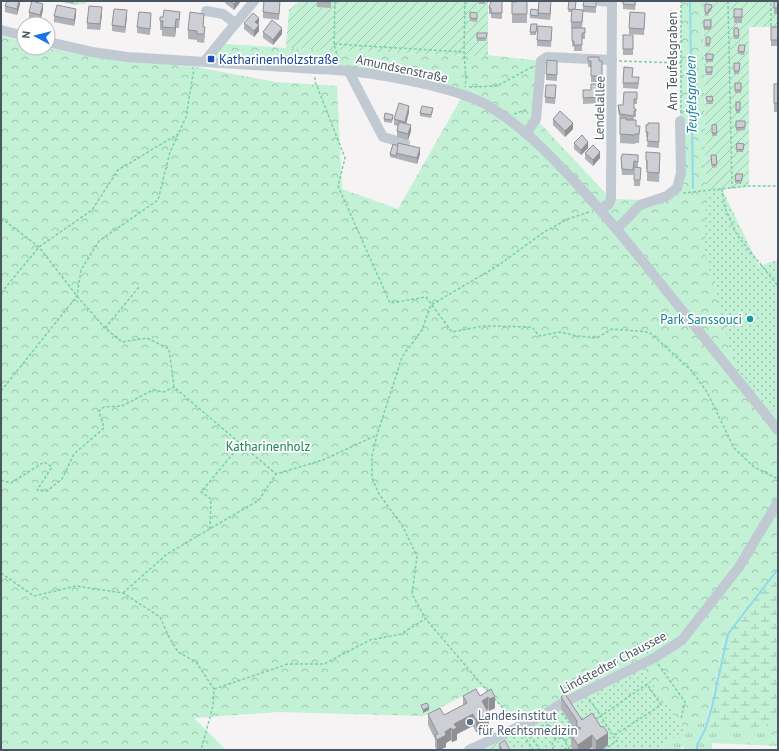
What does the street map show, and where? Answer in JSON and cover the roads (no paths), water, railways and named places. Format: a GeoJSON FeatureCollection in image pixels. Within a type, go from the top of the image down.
{"type":"FeatureCollection","features":[{"type":"Feature","properties":{"kind":"street"},"geometry":{"type":"LineString","coordinates":[[200,62],[254,1]]}},
{"type":"Feature","properties":{"kind":"street","name":"Lendelallee"},"geometry":{"type":"LineString","coordinates":[[600,1],[612,2],[611,199],[609,204],[600,209]]}},
{"type":"Feature","properties":{"kind":"street"},"geometry":{"type":"LineString","coordinates":[[206,12],[223,14],[235,23]]}},
{"type":"Feature","properties":{"kind":"street"},"geometry":{"type":"LineString","coordinates":[[1,30],[16,34]]}},
{"type":"Feature","properties":{"kind":"street","name":"Amundsenstraße"},"geometry":{"type":"LineString","coordinates":[[56,44],[113,55],[200,62],[370,72],[464,91],[506,117],[526,132],[551,155],[617,229],[778,430]]}},
{"type":"Feature","properties":{"kind":"street"},"geometry":{"type":"LineString","coordinates":[[526,132],[536,119],[541,61],[547,57],[612,60]]}},
{"type":"Feature","properties":{"kind":"street"},"geometry":{"type":"LineString","coordinates":[[345,70],[383,137],[405,143]]}},
{"type":"Feature","properties":{"kind":"street"},"geometry":{"type":"LineString","coordinates":[[617,229],[640,205],[667,196],[677,188],[681,173],[680,120]]}},
{"type":"Feature","properties":{"kind":"street","name":"Lindstedter Chaussee"},"geometry":{"type":"LineString","coordinates":[[469,750],[542,716],[561,704],[654,658],[682,640],[739,567],[778,502]]}},
{"type":"Feature","properties":{"kind":"waterway","name":"Teufelsgraben"},"geometry":{"type":"LineString","coordinates":[[690,1],[693,188]]}},
{"type":"Feature","properties":{"kind":"waterway"},"geometry":{"type":"LineString","coordinates":[[697,750],[697,745],[705,730],[712,707],[728,634],[778,569]]}},
{"type":"Feature","properties":{"kind":"place","name":"Katharinenholzstraße"},"geometry":{"type":"Point","coordinates":[211,59]}},
{"type":"Feature","properties":{"kind":"place","name":"Park Sanssouci"},"geometry":{"type":"Point","coordinates":[750,319]}},
{"type":"Feature","properties":{"kind":"place","name":"Landesinstitut für Rechtsmedizin"},"geometry":{"type":"Point","coordinates":[470,722]}},
{"type":"Feature","properties":{"kind":"park label","name":"Katharinenholz"},"geometry":{"type":"Point","coordinates":[268,446]}}]}
